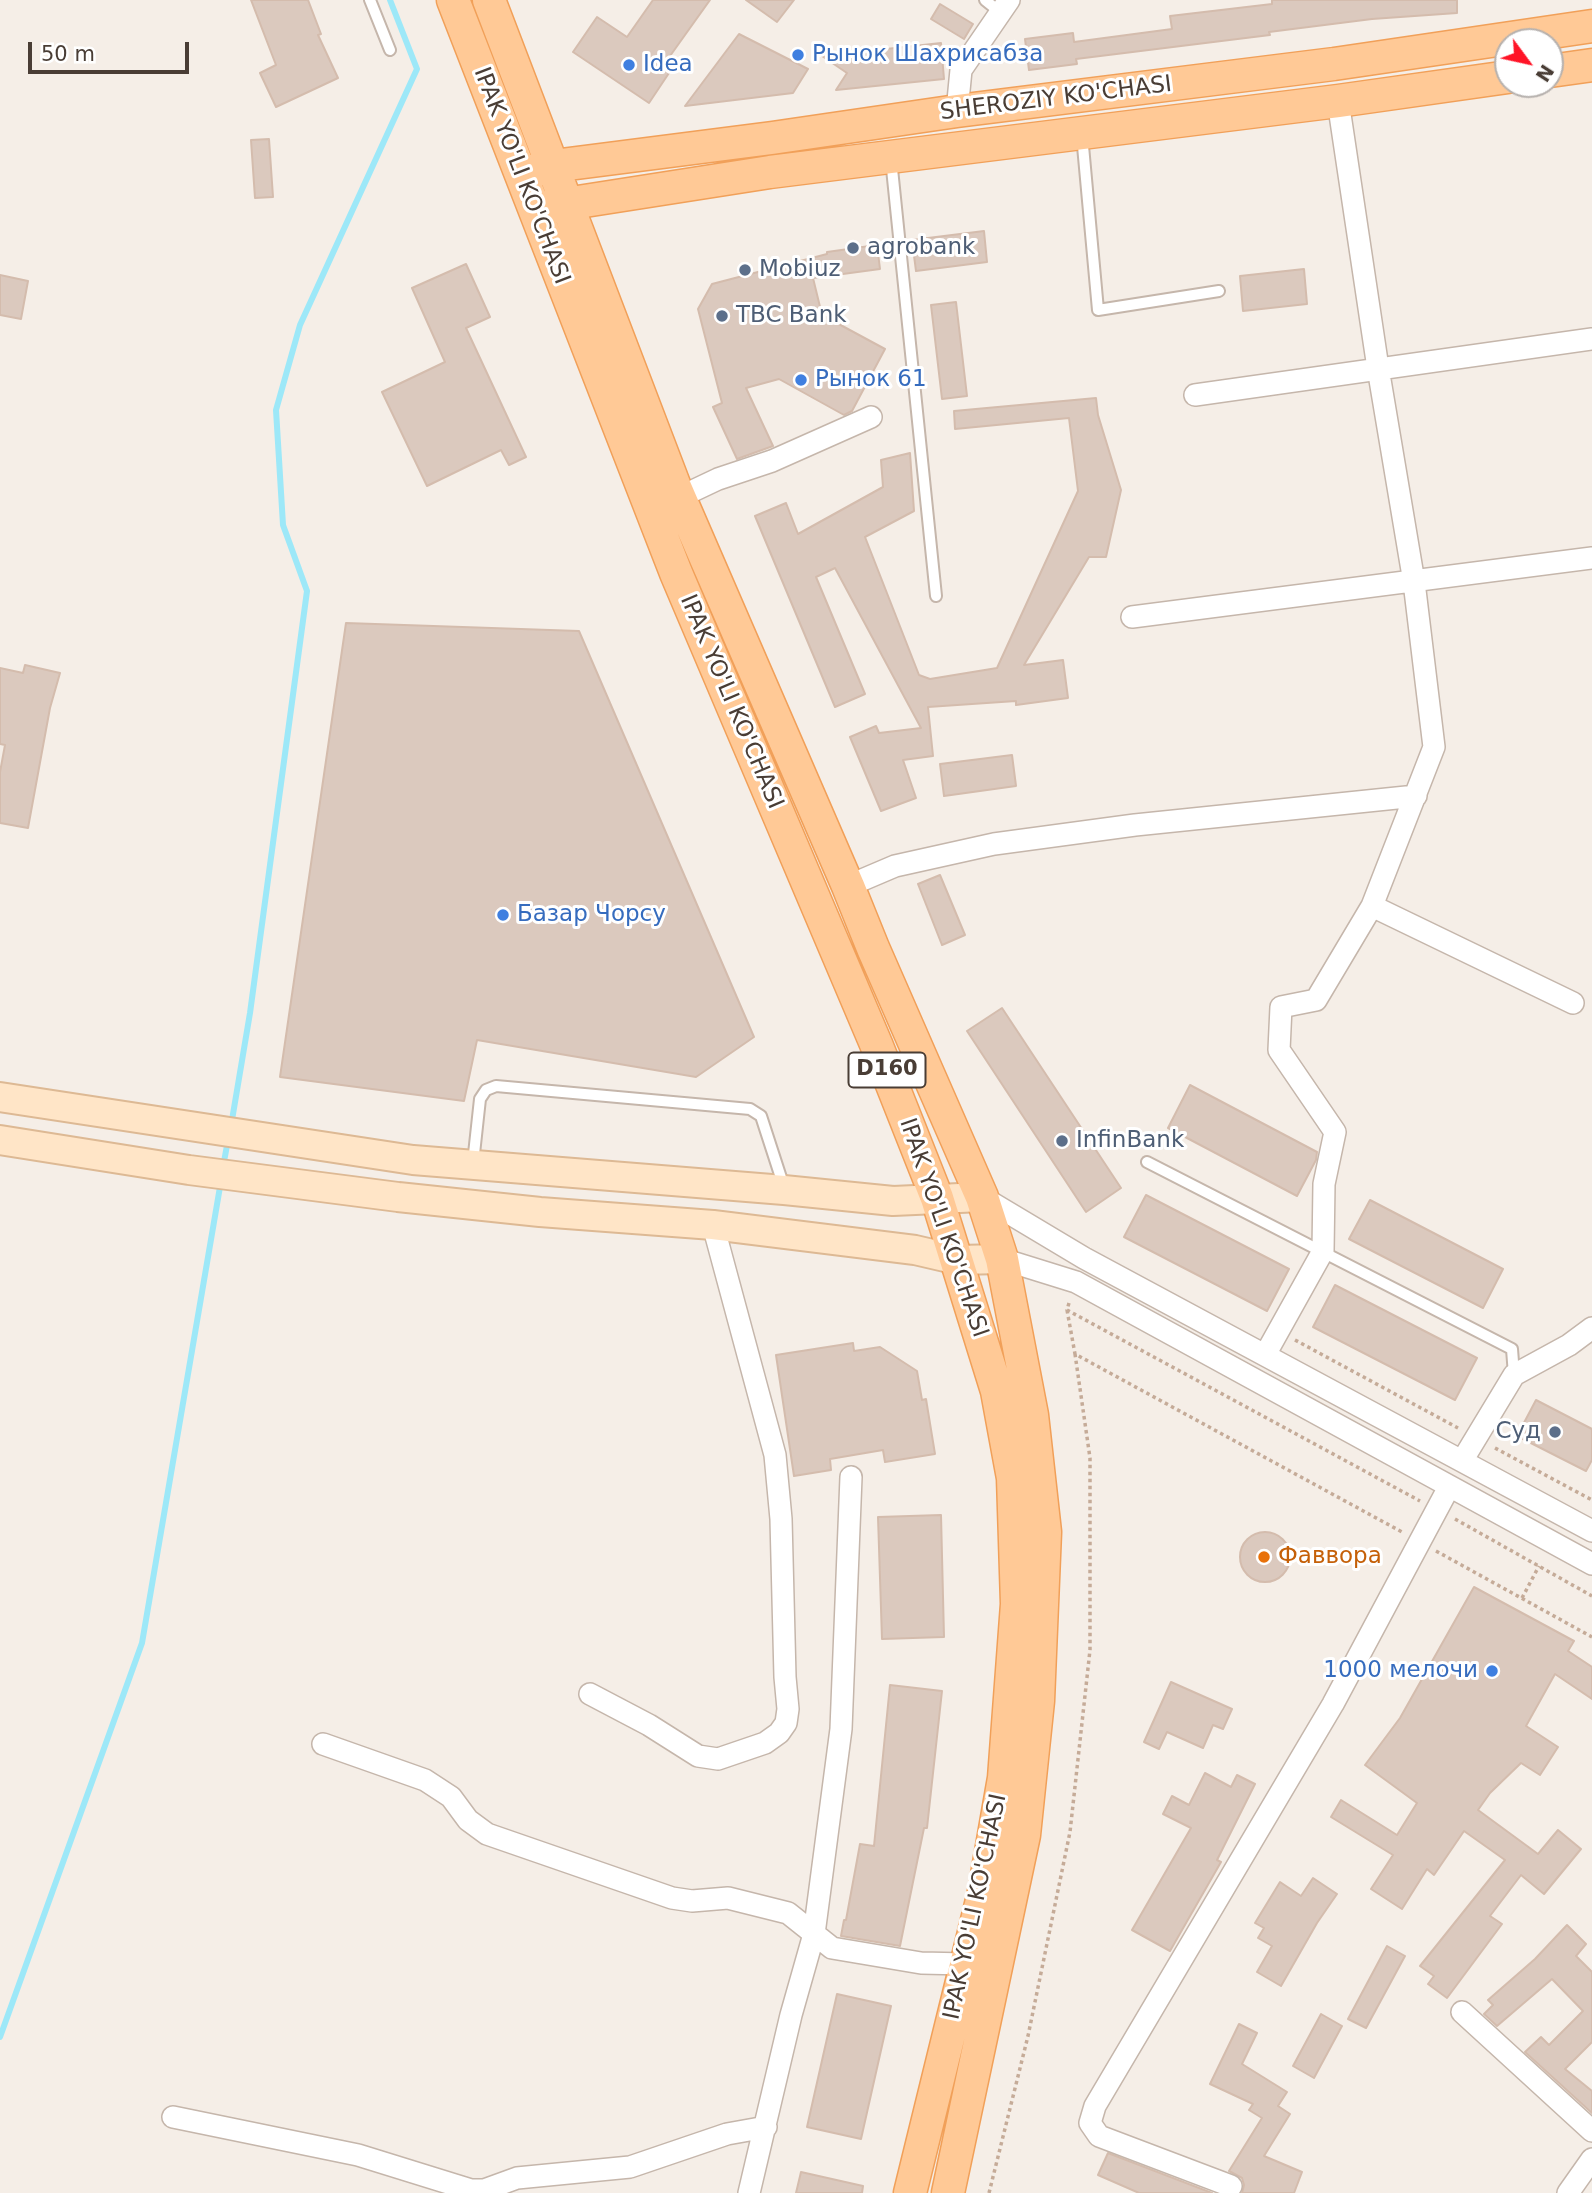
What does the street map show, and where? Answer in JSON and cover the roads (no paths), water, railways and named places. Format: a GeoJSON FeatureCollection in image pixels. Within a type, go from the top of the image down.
{"type":"FeatureCollection","features":[{"type":"Feature","properties":{"kind":"main road","name":"IPAK YO'LI KO'CHASI"},"geometry":{"type":"LineString","coordinates":[[453,0],[677,573],[876,1044],[937,1198],[997,1391],[1011,1466],[1017,1604],[1003,1778],[984,1892],[910,2193]]}},
{"type":"Feature","properties":{"kind":"main road","name":"IPAK YO'LI KO'CHASI"},"geometry":{"type":"LineString","coordinates":[[489,0],[680,497],[982,1197],[1002,1259],[1032,1415],[1045,1532],[1038,1701],[1024,1835],[948,2193]]}},
{"type":"Feature","properties":{"kind":"main road","name":"SHEROZIY KO'CHASI"},"geometry":{"type":"LineString","coordinates":[[520,174],[552,166],[957,111],[1334,64],[1592,26]]}},
{"type":"Feature","properties":{"kind":"main road"},"geometry":{"type":"LineString","coordinates":[[1564,69],[1592,65]]}},
{"type":"Feature","properties":{"kind":"main road","name":"SHEROZIY KO'CHASI"},"geometry":{"type":"LineString","coordinates":[[534,210],[566,203],[890,156],[1338,101],[1494,79]]}},
{"type":"Feature","properties":{"kind":"main road"},"geometry":{"type":"LineString","coordinates":[[0,1097],[413,1160],[784,1189],[893,1201],[982,1197]]}},
{"type":"Feature","properties":{"kind":"main road"},"geometry":{"type":"LineString","coordinates":[[0,1140],[242,1177],[540,1212],[713,1225],[915,1250],[958,1260],[1002,1259]]}},
{"type":"Feature","properties":{"kind":"street"},"geometry":{"type":"LineString","coordinates":[[957,111],[961,70],[998,4]]}},
{"type":"Feature","properties":{"kind":"street"},"geometry":{"type":"LineString","coordinates":[[1265,1355],[1323,1251],[1324,1184],[1335,1132],[1279,1050],[1281,1007],[1316,1000],[1372,906],[1434,747],[1414,582],[1378,368],[1338,101]]}},
{"type":"Feature","properties":{"kind":"street"},"geometry":{"type":"LineString","coordinates":[[1195,395],[1592,339]]}},
{"type":"Feature","properties":{"kind":"street"},"geometry":{"type":"LineString","coordinates":[[680,497],[718,479],[772,461],[871,417]]}},
{"type":"Feature","properties":{"kind":"street"},"geometry":{"type":"LineString","coordinates":[[1132,617],[1592,558]]}},
{"type":"Feature","properties":{"kind":"street"},"geometry":{"type":"LineString","coordinates":[[848,886],[895,866],[994,844],[1135,825],[1416,796]]}},
{"type":"Feature","properties":{"kind":"street"},"geometry":{"type":"LineString","coordinates":[[1372,906],[1573,1003]]}},
{"type":"Feature","properties":{"kind":"street"},"geometry":{"type":"LineString","coordinates":[[982,1197],[1084,1258],[1592,1531]]}},
{"type":"Feature","properties":{"kind":"street"},"geometry":{"type":"LineString","coordinates":[[590,1695],[649,1725],[698,1756],[718,1759],[765,1743],[779,1733],[786,1723],[788,1709],[781,1519],[775,1455],[713,1225]]}},
{"type":"Feature","properties":{"kind":"street"},"geometry":{"type":"LineString","coordinates":[[1002,1259],[1076,1282],[1592,1564]]}},
{"type":"Feature","properties":{"kind":"street"},"geometry":{"type":"LineString","coordinates":[[1462,1461],[1514,1375],[1569,1345],[1592,1328]]}},
{"type":"Feature","properties":{"kind":"street"},"geometry":{"type":"LineString","coordinates":[[749,2193],[791,2015],[814,1934],[841,1729],[851,1477]]}},
{"type":"Feature","properties":{"kind":"street"},"geometry":{"type":"LineString","coordinates":[[1231,2186],[1099,2136],[1090,2123],[1095,2106],[1333,1704],[1449,1487]]}},
{"type":"Feature","properties":{"kind":"street"},"geometry":{"type":"LineString","coordinates":[[323,1744],[425,1780],[451,1797],[468,1819],[487,1834],[672,1898],[692,1901],[727,1898],[788,1913],[832,1948],[921,1963],[966,1965]]}},
{"type":"Feature","properties":{"kind":"street"},"geometry":{"type":"LineString","coordinates":[[1462,2012],[1592,2131]]}},
{"type":"Feature","properties":{"kind":"street"},"geometry":{"type":"LineString","coordinates":[[173,2117],[358,2155],[471,2190],[484,2190],[517,2178],[630,2167],[727,2134],[766,2127]]}},
{"type":"Feature","properties":{"kind":"street"},"geometry":{"type":"LineString","coordinates":[[1568,2193],[1592,2159]]}},
{"type":"Feature","properties":{"kind":"lane"},"geometry":{"type":"LineString","coordinates":[[370,0],[390,50]]}},
{"type":"Feature","properties":{"kind":"lane"},"geometry":{"type":"LineString","coordinates":[[1081,133],[1098,310],[1219,291]]}},
{"type":"Feature","properties":{"kind":"lane"},"geometry":{"type":"LineString","coordinates":[[890,156],[936,596]]}},
{"type":"Feature","properties":{"kind":"lane"},"geometry":{"type":"LineString","coordinates":[[473,1165],[480,1099],[486,1090],[496,1086],[750,1109],[761,1116],[784,1189]]}},
{"type":"Feature","properties":{"kind":"lane"},"geometry":{"type":"LineString","coordinates":[[1147,1162],[1512,1349],[1514,1375]]}},
{"type":"Feature","properties":{"kind":"waterway"},"geometry":{"type":"LineString","coordinates":[[231,1126],[250,1013],[307,591],[283,525],[276,410],[300,325],[417,69],[390,0]]}},
{"type":"Feature","properties":{"kind":"waterway"},"geometry":{"type":"LineString","coordinates":[[223,1167],[228,1140]]}},
{"type":"Feature","properties":{"kind":"waterway"},"geometry":{"type":"LineString","coordinates":[[0,2037],[142,1643],[221,1181]]}},
{"type":"Feature","properties":{"kind":"place","name":"Рынок Шахрисабза"},"geometry":{"type":"Point","coordinates":[798,55]}},
{"type":"Feature","properties":{"kind":"place","name":"Idea"},"geometry":{"type":"Point","coordinates":[629,65]}},
{"type":"Feature","properties":{"kind":"place","name":"agrobank"},"geometry":{"type":"Point","coordinates":[853,248]}},
{"type":"Feature","properties":{"kind":"place","name":"Mobiuz"},"geometry":{"type":"Point","coordinates":[745,270]}},
{"type":"Feature","properties":{"kind":"place","name":"TBC Bank"},"geometry":{"type":"Point","coordinates":[722,316]}},
{"type":"Feature","properties":{"kind":"place","name":"Рынок 61"},"geometry":{"type":"Point","coordinates":[801,380]}},
{"type":"Feature","properties":{"kind":"place","name":"Базар Чорсу"},"geometry":{"type":"Point","coordinates":[503,915]}},
{"type":"Feature","properties":{"kind":"place","name":"InfinBank"},"geometry":{"type":"Point","coordinates":[1062,1141]}},
{"type":"Feature","properties":{"kind":"place","name":"Суд"},"geometry":{"type":"Point","coordinates":[1555,1432]}},
{"type":"Feature","properties":{"kind":"place","name":"Фаввора"},"geometry":{"type":"Point","coordinates":[1264,1557]}},
{"type":"Feature","properties":{"kind":"place","name":"1000 мелочи"},"geometry":{"type":"Point","coordinates":[1492,1671]}}]}
